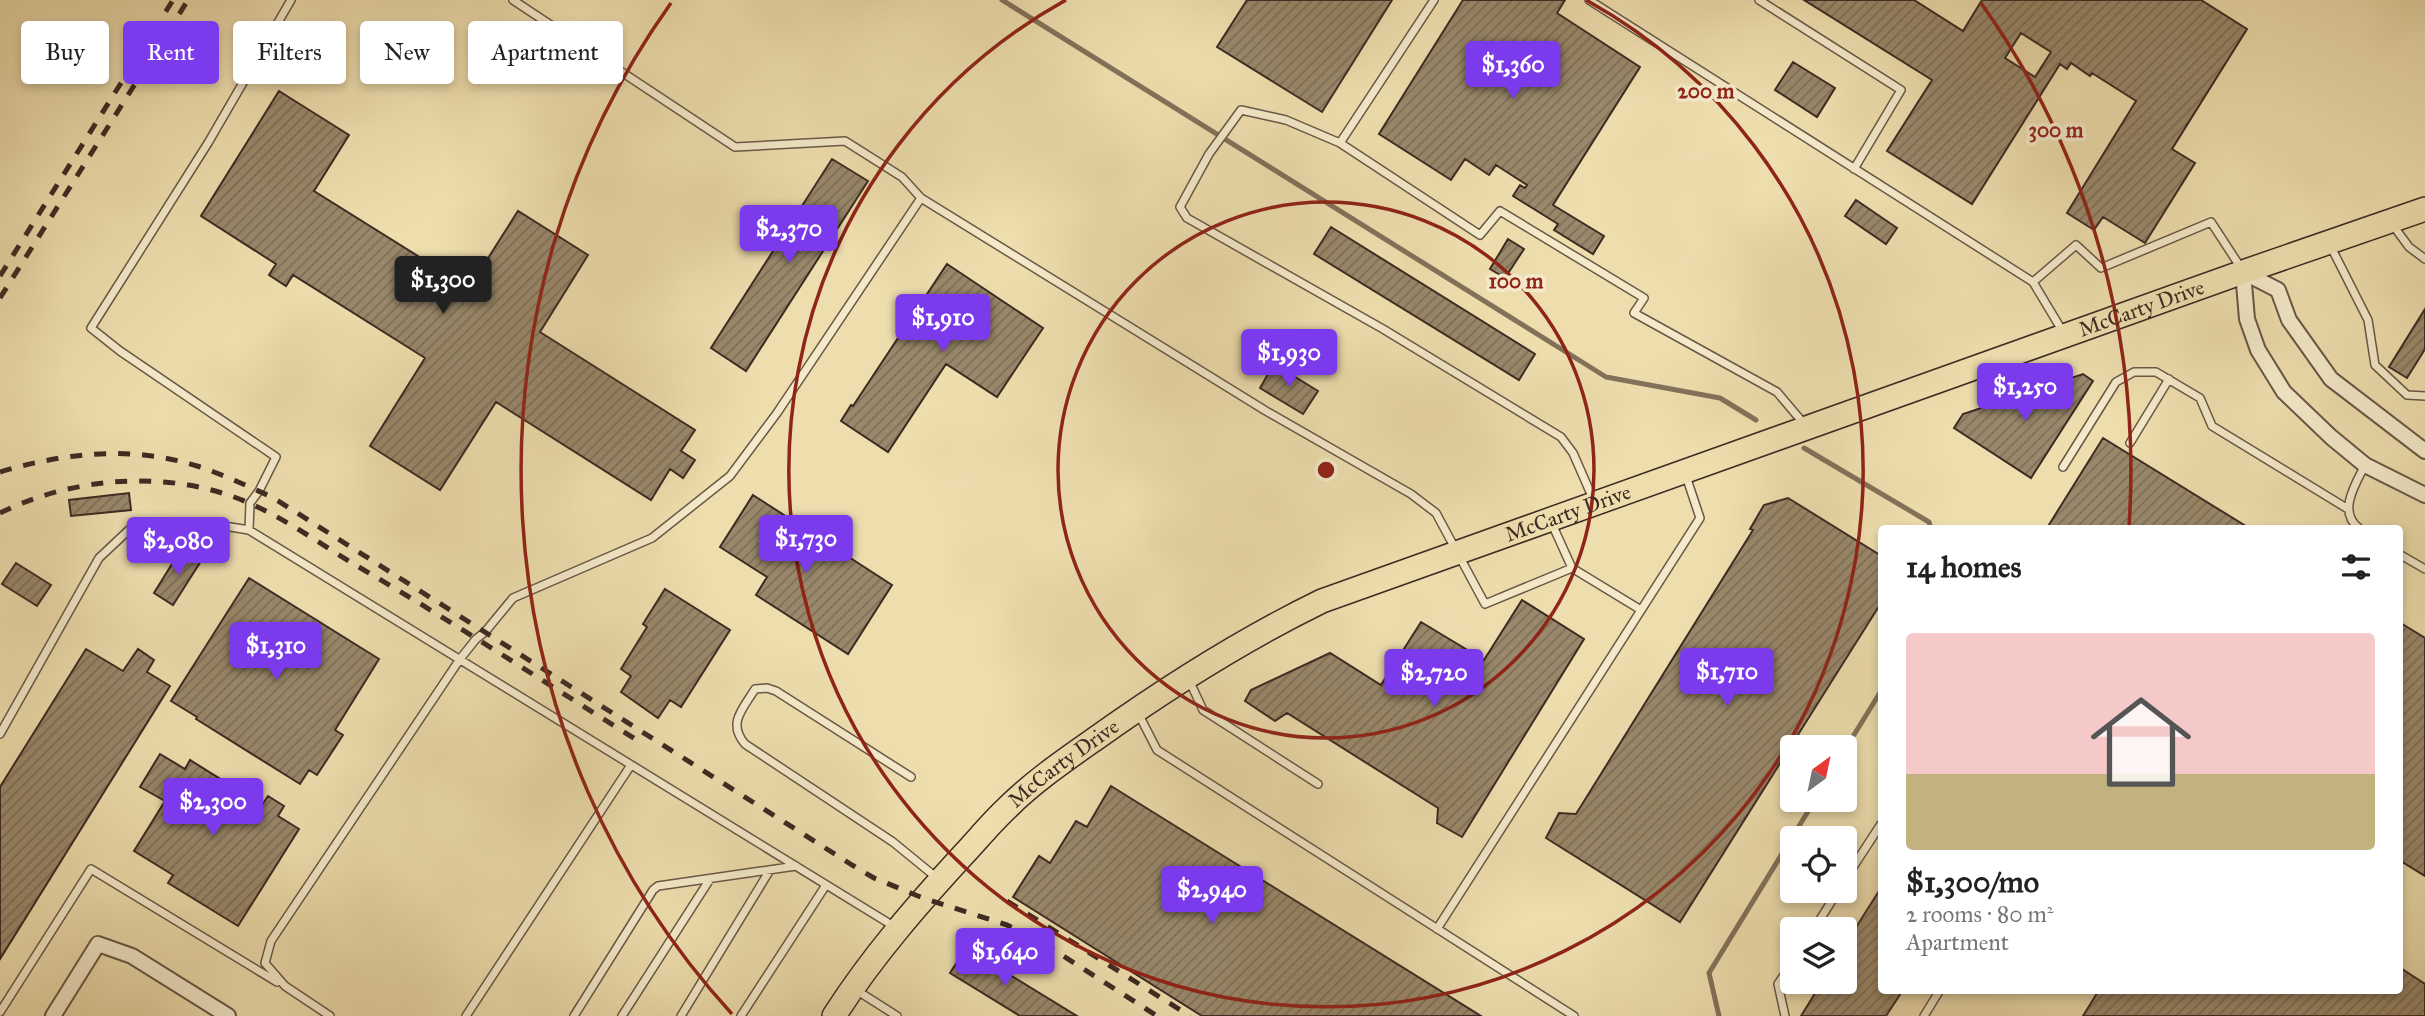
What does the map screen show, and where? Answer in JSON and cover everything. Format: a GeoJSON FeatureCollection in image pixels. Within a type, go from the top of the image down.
{"type":"FeatureCollection","features":[{"type":"Feature","properties":{"kind":"main road","name":"McCarty Drive"},"geometry":{"type":"LineString","coordinates":[[834,1016],[852,987],[899,929],[1008,807],[1067,759],[1187,676],[1322,601],[2425,209]]}},
{"type":"Feature","properties":{"kind":"street"},"geometry":{"type":"LineString","coordinates":[[2243,272],[2278,290],[2289,320],[2331,379],[2425,451]]}},
{"type":"Feature","properties":{"kind":"street"},"geometry":{"type":"LineString","coordinates":[[2243,272],[2247,319],[2258,350],[2284,392],[2331,437],[2365,464],[2425,495]]}},
{"type":"Feature","properties":{"kind":"street"},"geometry":{"type":"LineString","coordinates":[[53,1016],[98,944],[132,956],[228,1016]]}},
{"type":"Feature","properties":{"kind":"lane"},"geometry":{"type":"LineString","coordinates":[[249,530],[250,503],[276,457],[120,351],[91,328],[208,144],[291,0]]}},
{"type":"Feature","properties":{"kind":"lane"},"geometry":{"type":"LineString","coordinates":[[513,0],[735,148],[845,141],[902,177],[921,198],[1266,411],[1411,494],[1436,513],[1485,604],[1572,568]]}},
{"type":"Feature","properties":{"kind":"lane"},"geometry":{"type":"LineString","coordinates":[[1340,143],[1434,0]]}},
{"type":"Feature","properties":{"kind":"lane"},"geometry":{"type":"LineString","coordinates":[[1589,0],[2033,282],[2065,336]]}},
{"type":"Feature","properties":{"kind":"lane"},"geometry":{"type":"LineString","coordinates":[[1759,0],[1900,90],[1854,169]]}},
{"type":"Feature","properties":{"kind":"lane"},"geometry":{"type":"LineString","coordinates":[[1595,504],[1573,453],[1561,437],[1383,329],[1187,218],[1181,207],[1214,146],[1241,110],[1286,120],[1340,143],[1480,235],[1500,211],[1644,298],[1634,313],[1777,392],[1807,428]]}},
{"type":"Feature","properties":{"kind":"lane"},"geometry":{"type":"LineString","coordinates":[[285,986],[265,963],[271,941],[460,659],[513,598],[652,538],[730,476],[776,413],[921,198]]}},
{"type":"Feature","properties":{"kind":"lane"},"geometry":{"type":"LineString","coordinates":[[2033,282],[2076,245],[2101,268],[2211,222],[2243,272]]}},
{"type":"Feature","properties":{"kind":"lane"},"geometry":{"type":"LineString","coordinates":[[2391,222],[2409,247],[2425,259]]}},
{"type":"Feature","properties":{"kind":"lane"},"geometry":{"type":"LineString","coordinates":[[2329,243],[2368,320],[2375,365],[2407,395],[2425,396]]}},
{"type":"Feature","properties":{"kind":"lane"},"geometry":{"type":"LineString","coordinates":[[2063,467],[2116,382],[2134,372],[2156,372],[2200,398],[2212,426],[2348,509]]}},
{"type":"Feature","properties":{"kind":"lane"},"geometry":{"type":"LineString","coordinates":[[2130,443],[2169,379]]}},
{"type":"Feature","properties":{"kind":"lane"},"geometry":{"type":"LineString","coordinates":[[2355,525],[2348,509],[2352,491],[2365,464]]}},
{"type":"Feature","properties":{"kind":"lane"},"geometry":{"type":"LineString","coordinates":[[1437,929],[1700,518],[1685,472]]}},
{"type":"Feature","properties":{"kind":"lane"},"geometry":{"type":"LineString","coordinates":[[1550,520],[1572,568],[1641,610]]}},
{"type":"Feature","properties":{"kind":"lane"},"geometry":{"type":"LineString","coordinates":[[0,734],[99,558],[132,527],[212,524],[249,530],[899,929]]}},
{"type":"Feature","properties":{"kind":"lane"},"geometry":{"type":"LineString","coordinates":[[2403,556],[2425,569]]}},
{"type":"Feature","properties":{"kind":"lane"},"geometry":{"type":"LineString","coordinates":[[1187,676],[1203,710],[1318,783]]}},
{"type":"Feature","properties":{"kind":"lane"},"geometry":{"type":"LineString","coordinates":[[911,777],[776,691],[767,688],[755,689],[738,716],[738,736],[746,744],[893,842],[940,880]]}},
{"type":"Feature","properties":{"kind":"lane"},"geometry":{"type":"LineString","coordinates":[[1137,709],[1157,750],[1574,1016]]}},
{"type":"Feature","properties":{"kind":"lane"},"geometry":{"type":"LineString","coordinates":[[466,1016],[631,765]]}},
{"type":"Feature","properties":{"kind":"lane"},"geometry":{"type":"LineString","coordinates":[[1857,861],[1878,829]]}},
{"type":"Feature","properties":{"kind":"lane"},"geometry":{"type":"LineString","coordinates":[[574,1016],[658,886],[796,866]]}},
{"type":"Feature","properties":{"kind":"lane"},"geometry":{"type":"LineString","coordinates":[[0,1012],[91,869],[330,1016]]}},
{"type":"Feature","properties":{"kind":"lane"},"geometry":{"type":"LineString","coordinates":[[681,1016],[770,870]]}},
{"type":"Feature","properties":{"kind":"lane"},"geometry":{"type":"LineString","coordinates":[[622,1016],[709,878]]}},
{"type":"Feature","properties":{"kind":"lane"},"geometry":{"type":"LineString","coordinates":[[741,1016],[826,885]]}},
{"type":"Feature","properties":{"kind":"lane"},"geometry":{"type":"LineString","coordinates":[[852,987],[897,1016]]}},
{"type":"Feature","properties":{"kind":"lane"},"geometry":{"type":"LineString","coordinates":[[1780,994],[1785,1016]]}},
{"type":"Feature","properties":{"kind":"lane"},"geometry":{"type":"LineString","coordinates":[[1924,1016],[1938,994]]}},
{"type":"Feature","properties":{"kind":"building"},"geometry":{"type":"Polygon","coordinates":[[[1247,0],[1392,0],[1322,112],[1217,47],[1247,0]]]}},
{"type":"Feature","properties":{"kind":"building"},"geometry":{"type":"Polygon","coordinates":[[[1463,0],[1565,0],[1557,13],[1640,67],[1553,205],[1604,236],[1593,254],[1554,230],[1558,224],[1513,196],[1520,185],[1525,188],[1527,185],[1496,165],[1489,175],[1465,159],[1451,180],[1379,134],[1463,0]]]}},
{"type":"Feature","properties":{"kind":"building"},"geometry":{"type":"Polygon","coordinates":[[[1804,0],[1914,0],[1963,31],[1982,0],[2201,0],[2247,29],[2172,149],[2195,163],[2145,243],[2103,217],[2094,230],[2067,213],[2136,101],[2092,73],[2090,76],[2071,63],[2067,69],[2060,64],[1972,204],[1887,151],[1932,80],[1804,0]],[[2021,33],[2005,58],[2035,77],[2051,52],[2021,33]]]}},
{"type":"Feature","properties":{"kind":"building"},"geometry":{"type":"Polygon","coordinates":[[[1793,62],[1835,88],[1817,117],[1775,90],[1793,62]]]}},
{"type":"Feature","properties":{"kind":"building"},"geometry":{"type":"Polygon","coordinates":[[[279,91],[349,135],[314,191],[469,288],[518,211],[588,255],[540,332],[695,430],[681,451],[695,460],[683,478],[670,469],[651,500],[496,402],[440,490],[370,446],[425,358],[293,275],[286,286],[269,275],[276,264],[201,216],[279,91]]]}},
{"type":"Feature","properties":{"kind":"building"},"geometry":{"type":"Polygon","coordinates":[[[832,159],[868,181],[746,371],[711,348],[832,159]]]}},
{"type":"Feature","properties":{"kind":"building"},"geometry":{"type":"Polygon","coordinates":[[[1856,200],[1897,228],[1886,244],[1845,216],[1856,200]]]}},
{"type":"Feature","properties":{"kind":"building"},"geometry":{"type":"Polygon","coordinates":[[[1331,227],[1535,354],[1519,380],[1314,254],[1331,227]]]}},
{"type":"Feature","properties":{"kind":"building"},"geometry":{"type":"Polygon","coordinates":[[[1508,239],[1524,249],[1505,278],[1490,269],[1508,239]]]}},
{"type":"Feature","properties":{"kind":"building"},"geometry":{"type":"Polygon","coordinates":[[[947,264],[1043,328],[997,397],[946,364],[888,452],[841,421],[947,264]]]}},
{"type":"Feature","properties":{"kind":"building"},"geometry":{"type":"Polygon","coordinates":[[[2425,309],[2425,349],[2407,378],[2389,367],[2425,309]]]}},
{"type":"Feature","properties":{"kind":"building"},"geometry":{"type":"Polygon","coordinates":[[[1274,364],[1318,391],[1303,414],[1260,388],[1274,364]]]}},
{"type":"Feature","properties":{"kind":"building"},"geometry":{"type":"Polygon","coordinates":[[[2083,374],[2093,381],[2031,478],[1954,428],[1963,414],[2083,374]]]}},
{"type":"Feature","properties":{"kind":"building"},"geometry":{"type":"Polygon","coordinates":[[[2103,438],[2244,525],[2049,525],[2103,438]]]}},
{"type":"Feature","properties":{"kind":"building"},"geometry":{"type":"Polygon","coordinates":[[[129,493],[131,510],[71,516],[69,500],[129,493]]]}},
{"type":"Feature","properties":{"kind":"building"},"geometry":{"type":"Polygon","coordinates":[[[753,495],[892,585],[848,654],[756,595],[767,577],[720,547],[753,495]]]}},
{"type":"Feature","properties":{"kind":"building"},"geometry":{"type":"Polygon","coordinates":[[[1788,498],[1878,554],[1878,608],[1798,735],[1780,735],[1780,763],[1680,922],[1546,838],[1559,813],[1576,814],[1753,530],[1750,529],[1764,505],[1788,498]]]}},
{"type":"Feature","properties":{"kind":"building"},"geometry":{"type":"Polygon","coordinates":[[[182,548],[201,561],[173,605],[154,593],[182,548]]]}},
{"type":"Feature","properties":{"kind":"building"},"geometry":{"type":"Polygon","coordinates":[[[16,563],[51,585],[37,606],[2,584],[16,563]]]}},
{"type":"Feature","properties":{"kind":"building"},"geometry":{"type":"Polygon","coordinates":[[[249,578],[379,659],[335,730],[343,735],[317,775],[309,770],[300,784],[171,701],[249,578]]]}},
{"type":"Feature","properties":{"kind":"building"},"geometry":{"type":"Polygon","coordinates":[[[665,589],[730,630],[681,707],[670,700],[658,718],[621,692],[631,676],[621,669],[647,627],[643,624],[665,589]]]}},
{"type":"Feature","properties":{"kind":"building"},"geometry":{"type":"Polygon","coordinates":[[[1522,600],[1584,639],[1462,837],[1437,823],[1438,808],[1287,713],[1275,721],[1245,701],[1251,690],[1330,653],[1381,685],[1421,622],[1484,660],[1522,600]]]}},
{"type":"Feature","properties":{"kind":"building"},"geometry":{"type":"Polygon","coordinates":[[[2403,624],[2425,638],[2425,876],[2403,862],[2403,624]]]}},
{"type":"Feature","properties":{"kind":"building"},"geometry":{"type":"Polygon","coordinates":[[[86,649],[123,671],[138,649],[154,660],[147,672],[170,686],[0,959],[0,787],[86,649]]]}},
{"type":"Feature","properties":{"kind":"building"},"geometry":{"type":"Polygon","coordinates":[[[160,754],[185,769],[190,760],[262,805],[268,796],[284,806],[278,816],[299,829],[238,926],[168,883],[173,875],[134,851],[165,801],[140,787],[160,754]]]}},
{"type":"Feature","properties":{"kind":"building"},"geometry":{"type":"Polygon","coordinates":[[[1111,786],[1481,1016],[1202,1016],[1013,897],[1039,856],[1050,863],[1076,821],[1087,827],[1111,786]]]}},
{"type":"Feature","properties":{"kind":"building"},"geometry":{"type":"Polygon","coordinates":[[[1878,893],[1878,994],[1900,994],[1886,1016],[1801,1016],[1815,994],[1857,994],[1857,926],[1878,893]]]}},
{"type":"Feature","properties":{"kind":"building"},"geometry":{"type":"Polygon","coordinates":[[[966,948],[1077,1016],[1020,1016],[950,973],[966,948]]]}},
{"type":"Feature","properties":{"kind":"building"},"geometry":{"type":"Polygon","coordinates":[[[2403,970],[2425,984],[2425,1016],[2083,1016],[2097,994],[2403,994],[2403,970]]]}},
{"type":"Feature","properties":{"kind":"waterway"},"geometry":{"type":"LineString","coordinates":[[1002,0],[1606,377],[1720,398],[1756,420]]}},
{"type":"Feature","properties":{"kind":"waterway"},"geometry":{"type":"LineString","coordinates":[[1804,448],[1930,525]]}},
{"type":"Feature","properties":{"kind":"waterway"},"geometry":{"type":"LineString","coordinates":[[1854,735],[1878,696]]}},
{"type":"Feature","properties":{"kind":"waterway"},"geometry":{"type":"LineString","coordinates":[[1719,1016],[1709,973],[1808,812]]}},
{"type":"Feature","properties":{"kind":"railway"},"geometry":{"type":"LineString","coordinates":[[0,276],[173,0]]}},
{"type":"Feature","properties":{"kind":"railway"},"geometry":{"type":"LineString","coordinates":[[0,298],[188,0]]}},
{"type":"Feature","properties":{"kind":"railway"},"geometry":{"type":"LineString","coordinates":[[0,472],[73,456],[147,455],[197,466],[272,497],[874,878],[923,898],[1007,925],[1043,943],[1157,1016]]}},
{"type":"Feature","properties":{"kind":"railway"},"geometry":{"type":"LineString","coordinates":[[0,513],[53,493],[109,482],[166,482],[195,486],[239,499],[305,534],[640,742]]}},
{"type":"Feature","properties":{"kind":"railway"},"geometry":{"type":"LineString","coordinates":[[1007,901],[1190,1016]]}}]}
